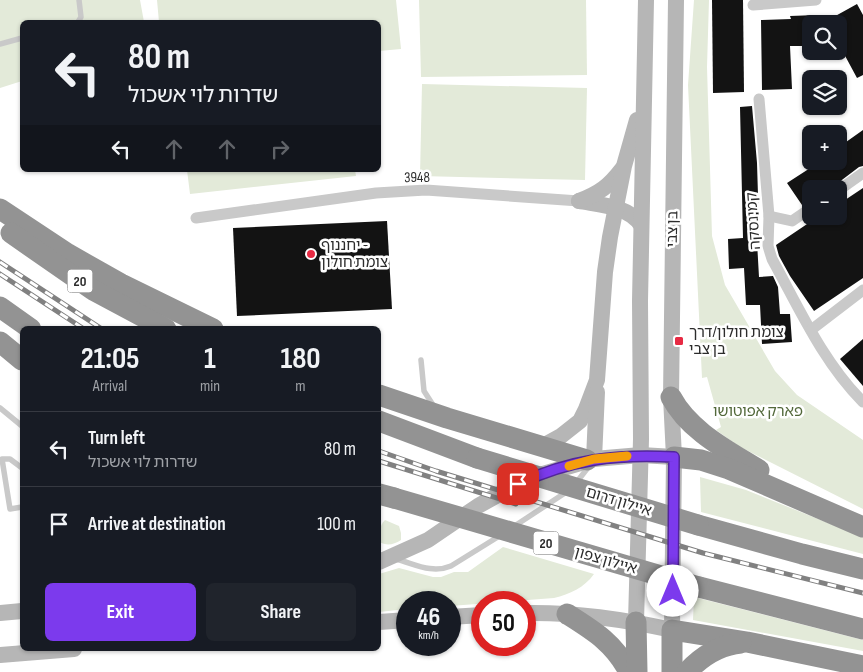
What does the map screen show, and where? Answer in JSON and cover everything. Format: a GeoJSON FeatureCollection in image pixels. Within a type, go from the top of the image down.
{"type":"FeatureCollection","features":[{"type":"Feature","properties":{"kind":"highway"},"geometry":{"type":"LineString","coordinates":[[0,209],[68,254],[106,276],[208,326]]}},
{"type":"Feature","properties":{"kind":"highway","name":"20"},"geometry":{"type":"LineString","coordinates":[[0,224],[93,290],[160,326]]}},
{"type":"Feature","properties":{"kind":"highway"},"geometry":{"type":"LineString","coordinates":[[0,308],[27,326]]}},
{"type":"Feature","properties":{"kind":"highway"},"geometry":{"type":"LineString","coordinates":[[0,342],[20,358]]}},
{"type":"Feature","properties":{"kind":"highway"},"geometry":{"type":"LineString","coordinates":[[381,396],[541,447],[591,460]]}},
{"type":"Feature","properties":{"kind":"highway"},"geometry":{"type":"LineString","coordinates":[[671,397],[681,414],[694,427],[740,459],[826,510]]}},
{"type":"Feature","properties":{"kind":"highway","name":"איילון דרום"},"geometry":{"type":"LineString","coordinates":[[381,422],[476,458],[698,525],[863,569]]}},
{"type":"Feature","properties":{"kind":"highway"},"geometry":{"type":"LineString","coordinates":[[674,457],[701,460],[729,469],[863,527]]}},
{"type":"Feature","properties":{"kind":"highway","name":"איילון צפון"},"geometry":{"type":"LineString","coordinates":[[386,496],[699,587],[863,629]]}},
{"type":"Feature","properties":{"kind":"highway"},"geometry":{"type":"LineString","coordinates":[[567,614],[608,642],[629,672]]}},
{"type":"Feature","properties":{"kind":"highway"},"geometry":{"type":"LineString","coordinates":[[636,622],[637,672]]}},
{"type":"Feature","properties":{"kind":"highway"},"geometry":{"type":"LineString","coordinates":[[672,672],[672,630],[746,642],[863,666]]}},
{"type":"Feature","properties":{"kind":"highway"},"geometry":{"type":"LineString","coordinates":[[688,672],[696,662],[717,649],[735,643],[746,642]]}},
{"type":"Feature","properties":{"kind":"main road","name":"בן צבי"},"geometry":{"type":"LineString","coordinates":[[636,622],[641,456],[641,225],[646,0]]}},
{"type":"Feature","properties":{"kind":"main road","name":"בן צבי"},"geometry":{"type":"LineString","coordinates":[[672,630],[674,457],[671,397],[676,0]]}},
{"type":"Feature","properties":{"kind":"main road"},"geometry":{"type":"LineString","coordinates":[[591,460],[605,272],[624,166],[644,99]]}},
{"type":"Feature","properties":{"kind":"main road"},"geometry":{"type":"LineString","coordinates":[[579,201],[594,196],[606,188],[624,166]]}},
{"type":"Feature","properties":{"kind":"main road"},"geometry":{"type":"LineString","coordinates":[[579,201],[616,208],[631,214],[641,225]]}},
{"type":"Feature","properties":{"kind":"main road"},"geometry":{"type":"LineString","coordinates":[[541,447],[561,436],[580,421],[598,380]]}},
{"type":"Feature","properties":{"kind":"main road"},"geometry":{"type":"LineString","coordinates":[[383,560],[428,540],[478,506],[542,474],[591,460],[641,456],[674,457]]}},
{"type":"Feature","properties":{"kind":"main road"},"geometry":{"type":"LineString","coordinates":[[0,613],[20,611]]}},
{"type":"Feature","properties":{"kind":"main road"},"geometry":{"type":"LineString","coordinates":[[536,613],[622,619],[672,630]]}},
{"type":"Feature","properties":{"kind":"main road"},"geometry":{"type":"LineString","coordinates":[[381,622],[396,621]]}},
{"type":"Feature","properties":{"kind":"main road"},"geometry":{"type":"LineString","coordinates":[[0,655],[49,651]]}},
{"type":"Feature","properties":{"kind":"street"},"geometry":{"type":"LineString","coordinates":[[754,7],[816,0]]}},
{"type":"Feature","properties":{"kind":"street","name":"קמינסקה"},"geometry":{"type":"LineString","coordinates":[[758,99],[769,216],[768,246],[772,259],[828,361],[863,402]]}},
{"type":"Feature","properties":{"kind":"street"},"geometry":{"type":"LineString","coordinates":[[847,184],[863,173]]}},
{"type":"Feature","properties":{"kind":"street","name":"3948"},"geometry":{"type":"LineString","coordinates":[[196,218],[376,193],[426,190],[579,201]]}},
{"type":"Feature","properties":{"kind":"street"},"geometry":{"type":"LineString","coordinates":[[769,216],[792,221],[802,214]]}},
{"type":"Feature","properties":{"kind":"street"},"geometry":{"type":"LineString","coordinates":[[811,330],[863,290]]}},
{"type":"Feature","properties":{"kind":"lane"},"geometry":{"type":"LineString","coordinates":[[79,0],[81,17],[79,20]]}},
{"type":"Feature","properties":{"kind":"lane"},"geometry":{"type":"LineString","coordinates":[[0,44],[20,39]]}},
{"type":"Feature","properties":{"kind":"lane"},"geometry":{"type":"LineString","coordinates":[[421,360],[426,396],[434,407],[447,418]]}},
{"type":"Feature","properties":{"kind":"lane"},"geometry":{"type":"LineString","coordinates":[[1,410],[20,424]]}},
{"type":"Feature","properties":{"kind":"lane"},"geometry":{"type":"LineString","coordinates":[[20,466],[10,459],[2,459],[10,509],[20,508]]}},
{"type":"Feature","properties":{"kind":"lane"},"geometry":{"type":"LineString","coordinates":[[383,560],[440,570],[451,566],[564,494],[576,484],[591,460]]}},
{"type":"Feature","properties":{"kind":"green space"},"geometry":{"type":"Polygon","coordinates":[[[0,0],[140,0],[144,20],[20,20],[20,82],[0,88],[0,0]]]}},
{"type":"Feature","properties":{"kind":"green space"},"geometry":{"type":"Polygon","coordinates":[[[157,0],[396,0],[401,49],[381,51],[381,20],[159,20],[157,0]]]}},
{"type":"Feature","properties":{"kind":"green space"},"geometry":{"type":"Polygon","coordinates":[[[419,0],[586,0],[587,75],[421,77],[419,0]]]}},
{"type":"Feature","properties":{"kind":"green space","name":"פארק אפוטושו"},"geometry":{"type":"Polygon","coordinates":[[[694,0],[709,0],[707,67],[712,236],[725,285],[775,371],[797,395],[863,440],[863,509],[740,447],[716,430],[721,427],[707,377],[702,378],[688,85],[694,0]]]}},
{"type":"Feature","properties":{"kind":"green space"},"geometry":{"type":"Polygon","coordinates":[[[422,84],[587,88],[585,180],[420,176],[422,84]]]}},
{"type":"Feature","properties":{"kind":"green space"},"geometry":{"type":"Polygon","coordinates":[[[187,172],[355,172],[356,176],[190,194],[187,172]]]}},
{"type":"Feature","properties":{"kind":"green space"},"geometry":{"type":"Polygon","coordinates":[[[700,477],[746,490],[863,537],[863,554],[701,512],[700,477]]]}},
{"type":"Feature","properties":{"kind":"green space"},"geometry":{"type":"Polygon","coordinates":[[[385,520],[399,526],[401,540],[390,544],[381,543],[381,525],[385,520]]]}},
{"type":"Feature","properties":{"kind":"green space"},"geometry":{"type":"Polygon","coordinates":[[[503,547],[594,574],[576,590],[554,598],[536,599],[536,591],[471,591],[471,604],[461,605],[461,591],[396,591],[396,610],[381,612],[381,573],[399,568],[433,577],[441,577],[454,572],[468,572],[503,547]]]}},
{"type":"Feature","properties":{"kind":"green space"},"geometry":{"type":"Polygon","coordinates":[[[694,597],[863,640],[863,651],[693,620],[694,597]]]}},
{"type":"Feature","properties":{"kind":"building"},"geometry":{"type":"Polygon","coordinates":[[[712,0],[743,0],[744,92],[713,93],[712,0]]]}},
{"type":"Feature","properties":{"kind":"building"},"geometry":{"type":"Polygon","coordinates":[[[857,4],[863,15],[863,75],[857,78],[847,59],[847,15],[837,15],[857,4]]]}},
{"type":"Feature","properties":{"kind":"building"},"geometry":{"type":"Polygon","coordinates":[[[790,16],[802,16],[802,46],[790,46],[792,89],[762,90],[761,20],[791,19],[790,16]]]}},
{"type":"Feature","properties":{"kind":"building"},"geometry":{"type":"Polygon","coordinates":[[[752,106],[757,163],[759,228],[756,224],[759,277],[773,276],[778,287],[780,314],[790,314],[792,342],[762,344],[760,305],[746,305],[744,268],[729,269],[728,239],[743,238],[740,107],[752,106]]]}},
{"type":"Feature","properties":{"kind":"building"},"geometry":{"type":"Polygon","coordinates":[[[863,130],[863,166],[842,180],[802,180],[802,205],[787,183],[807,170],[847,170],[847,141],[863,130]]]}},
{"type":"Feature","properties":{"kind":"building"},"geometry":{"type":"Polygon","coordinates":[[[863,188],[863,278],[814,311],[790,276],[779,256],[776,245],[806,225],[847,225],[847,199],[863,188]]]}},
{"type":"Feature","properties":{"kind":"building","name":"יחננוף - צומת חולון"},"geometry":{"type":"Polygon","coordinates":[[[387,221],[392,309],[237,316],[233,228],[387,221]]]}},
{"type":"Feature","properties":{"kind":"building"},"geometry":{"type":"Polygon","coordinates":[[[863,339],[863,386],[840,359],[863,339]]]}},
{"type":"Feature","properties":{"kind":"railway"},"geometry":{"type":"LineString","coordinates":[[0,262],[97,326]]}},
{"type":"Feature","properties":{"kind":"railway"},"geometry":{"type":"LineString","coordinates":[[0,274],[79,326]]}},
{"type":"Feature","properties":{"kind":"railway"},"geometry":{"type":"LineString","coordinates":[[381,452],[436,471],[703,553],[863,593]]}},
{"type":"Feature","properties":{"kind":"railway"},"geometry":{"type":"LineString","coordinates":[[381,462],[516,504]]}},
{"type":"Feature","properties":{"kind":"slow traffic"},"geometry":{"type":"LineString","coordinates":[[569,466],[587,460],[627,456]]}},
{"type":"Feature","properties":{"kind":"place","name":"יחננוף - צומת חולון"},"geometry":{"type":"Point","coordinates":[311,254]}},
{"type":"Feature","properties":{"kind":"place","name":"צומת חולון/דרך בן צבי"},"geometry":{"type":"Point","coordinates":[679,341]}},
{"type":"Feature","properties":{"kind":"route"},"geometry":{"type":"LineString","coordinates":[[518,484],[542,474],[587,460],[641,456],[674,457],[673,591]]}}]}
